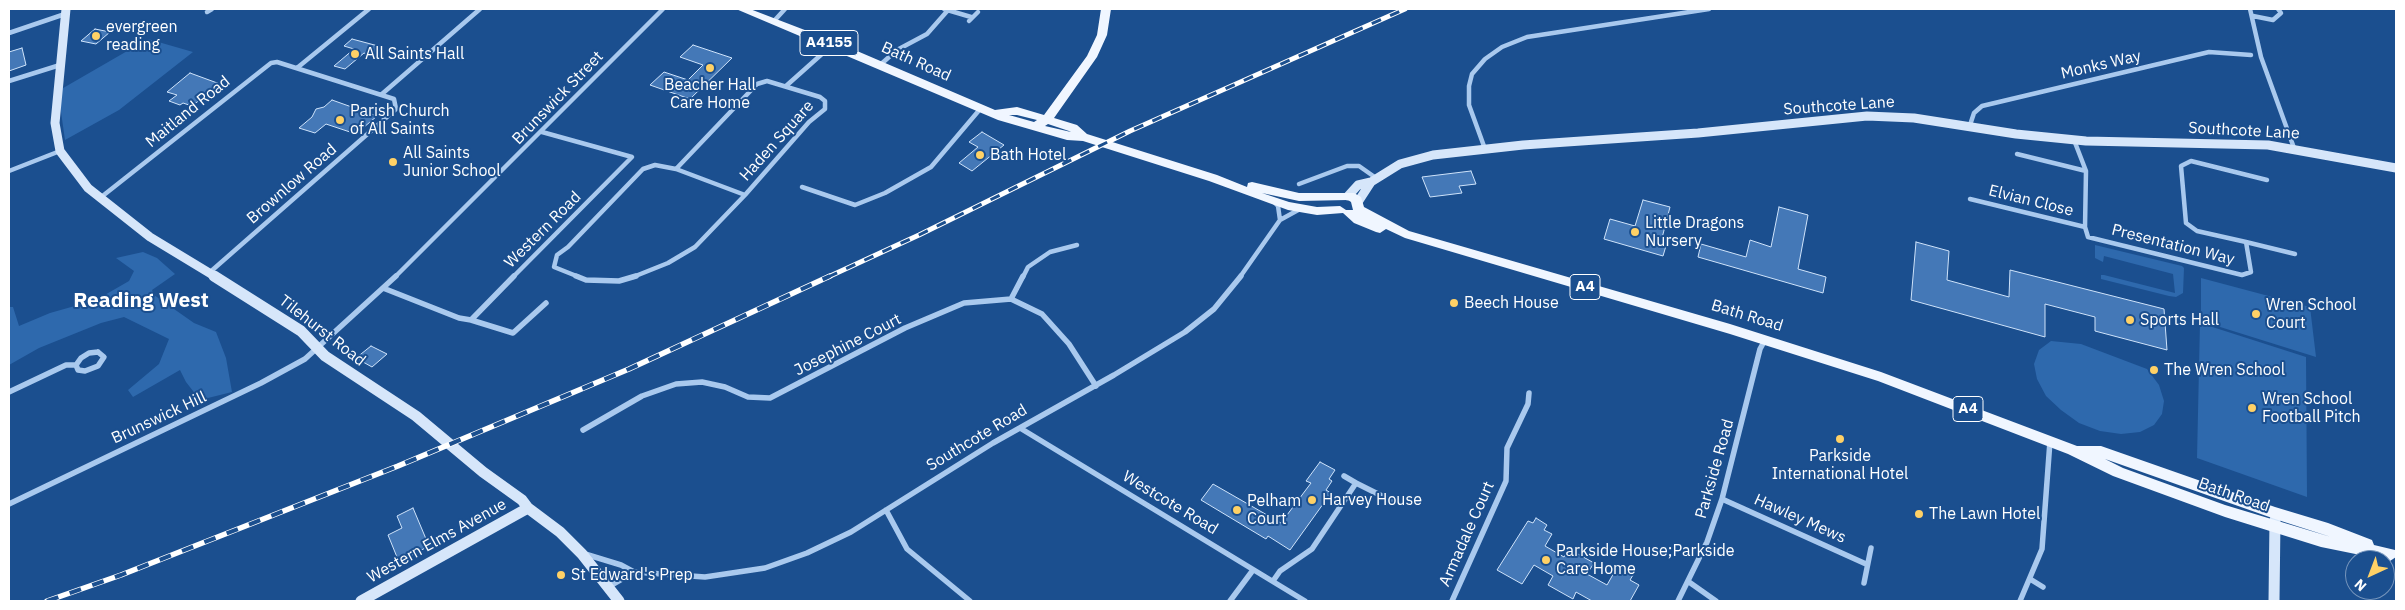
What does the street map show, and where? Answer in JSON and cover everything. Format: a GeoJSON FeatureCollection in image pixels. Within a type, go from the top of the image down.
{"type":"FeatureCollection","features":[{"type":"Feature","properties":{"kind":"main road","name":"Bath Road"},"geometry":{"type":"LineString","coordinates":[[741,9],[832,44],[1002,117],[1041,121],[1083,137],[1213,178],[1273,202],[1303,208],[1348,205]]}},
{"type":"Feature","properties":{"kind":"main road"},"geometry":{"type":"LineString","coordinates":[[1041,121],[1066,94],[1096,50],[1104,27],[1106,9]]}},
{"type":"Feature","properties":{"kind":"main road"},"geometry":{"type":"LineString","coordinates":[[1066,94],[1066,116],[1070,132]]}},
{"type":"Feature","properties":{"kind":"main road","name":"Bath Road"},"geometry":{"type":"LineString","coordinates":[[1213,178],[1299,197],[1348,205],[1377,228],[1391,233],[1405,234],[1881,376],[2073,450],[2124,475],[2275,520],[2321,541],[2364,550]]}},
{"type":"Feature","properties":{"kind":"street"},"geometry":{"type":"LineString","coordinates":[[207,12],[212,9]]}},
{"type":"Feature","properties":{"kind":"street"},"geometry":{"type":"LineString","coordinates":[[297,68],[369,9]]}},
{"type":"Feature","properties":{"kind":"street"},"geometry":{"type":"LineString","coordinates":[[382,94],[480,9]]}},
{"type":"Feature","properties":{"kind":"street","name":"Brunswick Street"},"geometry":{"type":"LineString","coordinates":[[317,349],[383,288],[542,132],[663,9]]}},
{"type":"Feature","properties":{"kind":"street"},"geometry":{"type":"LineString","coordinates":[[774,21],[785,9]]}},
{"type":"Feature","properties":{"kind":"street"},"geometry":{"type":"LineString","coordinates":[[880,65],[897,50],[927,34],[944,18],[947,9],[970,18],[978,12]]}},
{"type":"Feature","properties":{"kind":"street"},"geometry":{"type":"LineString","coordinates":[[1485,148],[1468,105],[1469,86],[1472,74],[1485,59],[1502,47],[1527,37],[1710,9]]}},
{"type":"Feature","properties":{"kind":"street"},"geometry":{"type":"LineString","coordinates":[[2250,9],[2261,57],[2294,148]]}},
{"type":"Feature","properties":{"kind":"street"},"geometry":{"type":"LineString","coordinates":[[2253,16],[2272,20],[2281,13],[2278,9]]}},
{"type":"Feature","properties":{"kind":"street"},"geometry":{"type":"LineString","coordinates":[[9,33],[65,11]]}},
{"type":"Feature","properties":{"kind":"street","name":"Tilehurst Road"},"geometry":{"type":"LineString","coordinates":[[65,11],[55,123],[60,151],[77,175],[100,198],[150,237],[282,318],[306,336],[317,349],[363,383],[416,416],[483,472],[522,500],[528,508],[555,527],[582,554],[619,601]]}},
{"type":"Feature","properties":{"kind":"street","name":"Haden Square"},"geometry":{"type":"LineString","coordinates":[[786,86],[832,44]]}},
{"type":"Feature","properties":{"kind":"street","name":"Monks Way"},"geometry":{"type":"LineString","coordinates":[[1970,125],[1974,113],[1982,106],[2209,52],[2251,55]]}},
{"type":"Feature","properties":{"kind":"street","name":"Maitland Road"},"geometry":{"type":"LineString","coordinates":[[100,198],[265,67],[277,62],[382,94]]}},
{"type":"Feature","properties":{"kind":"street"},"geometry":{"type":"LineString","coordinates":[[9,81],[60,65]]}},
{"type":"Feature","properties":{"kind":"street","name":"Haden Square"},"geometry":{"type":"LineString","coordinates":[[767,81],[820,97],[825,101],[825,109],[809,122],[744,195],[676,169],[757,84],[767,81]]}},
{"type":"Feature","properties":{"kind":"street","name":"Brownlow Road"},"geometry":{"type":"LineString","coordinates":[[209,273],[396,109],[394,99],[382,94]]}},
{"type":"Feature","properties":{"kind":"street"},"geometry":{"type":"LineString","coordinates":[[802,186],[855,205],[885,193],[931,167],[981,108]]}},
{"type":"Feature","properties":{"kind":"street","name":"Southcote Lane"},"geometry":{"type":"LineString","coordinates":[[1373,180],[1414,159],[1485,148],[1698,134],[1866,116],[1914,118],[1970,125],[2016,134],[2074,140],[2226,143],[2294,148],[2396,168]]}},
{"type":"Feature","properties":{"kind":"street","name":"Western Road"},"geometry":{"type":"LineString","coordinates":[[470,320],[632,156],[542,132]]}},
{"type":"Feature","properties":{"kind":"street"},"geometry":{"type":"LineString","coordinates":[[2074,140],[2086,171],[2085,227]]}},
{"type":"Feature","properties":{"kind":"street"},"geometry":{"type":"LineString","coordinates":[[9,170],[60,151]]}},
{"type":"Feature","properties":{"kind":"street"},"geometry":{"type":"LineString","coordinates":[[2017,154],[2086,171]]}},
{"type":"Feature","properties":{"kind":"street","name":"Presentation Way"},"geometry":{"type":"LineString","coordinates":[[2267,180],[2191,161],[2181,166],[2186,223],[2197,231],[2295,254]]}},
{"type":"Feature","properties":{"kind":"street"},"geometry":{"type":"LineString","coordinates":[[676,169],[655,164],[644,170],[574,241],[557,255],[554,267],[586,280],[619,281],[634,277],[668,263],[694,247],[744,195]]}},
{"type":"Feature","properties":{"kind":"street"},"geometry":{"type":"LineString","coordinates":[[1300,184],[1347,166],[1359,166],[1373,180],[1348,205]]}},
{"type":"Feature","properties":{"kind":"street","name":"Elvian Close"},"geometry":{"type":"LineString","coordinates":[[1970,199],[2085,227]]}},
{"type":"Feature","properties":{"kind":"street"},"geometry":{"type":"LineString","coordinates":[[1273,202],[1278,206],[1280,220]]}},
{"type":"Feature","properties":{"kind":"street","name":"Southcote Road"},"geometry":{"type":"LineString","coordinates":[[582,554],[621,565],[634,572],[705,578],[765,568],[823,547],[1020,428],[1096,386],[1185,332],[1214,309],[1229,293],[1280,220],[1288,214],[1303,208]]}},
{"type":"Feature","properties":{"kind":"street","name":"Presentation Way"},"geometry":{"type":"LineString","coordinates":[[2085,227],[2088,237],[2242,275],[2251,272],[2246,242]]}},
{"type":"Feature","properties":{"kind":"street"},"geometry":{"type":"LineString","coordinates":[[1077,245],[1050,252],[1028,266],[1011,299],[1042,314],[1069,344],[1096,386]]}},
{"type":"Feature","properties":{"kind":"street"},"geometry":{"type":"LineString","coordinates":[[383,288],[459,318],[513,333],[546,303]]}},
{"type":"Feature","properties":{"kind":"street","name":"Josephine Court"},"geometry":{"type":"LineString","coordinates":[[584,430],[642,396],[676,384],[702,382],[725,387],[748,397],[770,398],[905,328],[964,303],[1011,299]]}},
{"type":"Feature","properties":{"kind":"street","name":"Parkside Road"},"geometry":{"type":"LineString","coordinates":[[1678,601],[1707,542],[1722,499],[1760,349],[1765,340]]}},
{"type":"Feature","properties":{"kind":"street","name":"Brunswick Hill"},"geometry":{"type":"LineString","coordinates":[[9,504],[262,383],[305,359],[317,349]]}},
{"type":"Feature","properties":{"kind":"street"},"geometry":{"type":"LineString","coordinates":[[93,352],[101,353],[104,357],[101,363],[89,371],[78,370],[76,365],[81,358],[93,352]]}},
{"type":"Feature","properties":{"kind":"street"},"geometry":{"type":"LineString","coordinates":[[9,392],[66,365],[76,365]]}},
{"type":"Feature","properties":{"kind":"street","name":"Armadale Court"},"geometry":{"type":"LineString","coordinates":[[1452,601],[1506,481],[1507,448],[1528,404],[1529,393]]}},
{"type":"Feature","properties":{"kind":"street","name":"Westcote Road"},"geometry":{"type":"LineString","coordinates":[[1020,428],[1305,601]]}},
{"type":"Feature","properties":{"kind":"street"},"geometry":{"type":"LineString","coordinates":[[2020,601],[2042,549],[2050,441]]}},
{"type":"Feature","properties":{"kind":"street"},"geometry":{"type":"LineString","coordinates":[[1344,476],[1394,502]]}},
{"type":"Feature","properties":{"kind":"street"},"geometry":{"type":"LineString","coordinates":[[1273,581],[1280,571],[1312,549],[1356,483]]}},
{"type":"Feature","properties":{"kind":"street","name":"Hawley Mews"},"geometry":{"type":"LineString","coordinates":[[1722,499],[1866,564]]}},
{"type":"Feature","properties":{"kind":"street","name":"Western Elms Avenue"},"geometry":{"type":"LineString","coordinates":[[361,601],[528,508]]}},
{"type":"Feature","properties":{"kind":"street"},"geometry":{"type":"LineString","coordinates":[[886,510],[907,548],[970,601]]}},
{"type":"Feature","properties":{"kind":"street"},"geometry":{"type":"LineString","coordinates":[[2274,601],[2275,520]]}},
{"type":"Feature","properties":{"kind":"street"},"geometry":{"type":"LineString","coordinates":[[1864,583],[1866,564],[1871,548]]}},
{"type":"Feature","properties":{"kind":"street"},"geometry":{"type":"LineString","coordinates":[[1230,601],[1253,570]]}},
{"type":"Feature","properties":{"kind":"street"},"geometry":{"type":"LineString","coordinates":[[608,587],[634,572]]}},
{"type":"Feature","properties":{"kind":"street"},"geometry":{"type":"LineString","coordinates":[[2030,579],[2043,587]]}},
{"type":"Feature","properties":{"kind":"street"},"geometry":{"type":"LineString","coordinates":[[1689,582],[1716,601]]}},
{"type":"Feature","properties":{"kind":"shaded area"},"geometry":{"type":"Polygon","coordinates":[[[148,39],[193,52],[119,110],[65,140],[58,91],[148,39]]]}},
{"type":"Feature","properties":{"kind":"shaded area"},"geometry":{"type":"Polygon","coordinates":[[[2095,245],[2182,266],[2184,268],[2183,293],[2176,297],[2169,296],[2101,279],[2101,275],[2104,275],[2175,293],[2173,274],[2104,256],[2103,262],[2095,258],[2095,245]]]}},
{"type":"Feature","properties":{"kind":"shaded area"},"geometry":{"type":"Polygon","coordinates":[[[143,252],[157,258],[175,274],[152,290],[154,295],[194,323],[216,332],[226,358],[232,392],[200,400],[186,382],[180,370],[133,397],[128,390],[159,364],[169,339],[124,317],[101,323],[39,348],[9,365],[9,307],[13,307],[19,326],[50,313],[96,300],[129,281],[134,271],[116,258],[143,252]]]}},
{"type":"Feature","properties":{"kind":"shaded area","name":"Wren School Court"},"geometry":{"type":"Polygon","coordinates":[[[2201,278],[2310,307],[2316,357],[2201,321],[2201,278]]]}},
{"type":"Feature","properties":{"kind":"shaded area","name":"Wren School Football Pitch"},"geometry":{"type":"Polygon","coordinates":[[[2200,323],[2306,357],[2307,497],[2197,458],[2200,323]]]}},
{"type":"Feature","properties":{"kind":"shaded area"},"geometry":{"type":"Polygon","coordinates":[[[2051,341],[2081,344],[2147,369],[2159,385],[2164,401],[2162,414],[2154,425],[2140,432],[2121,434],[2100,431],[2079,423],[2061,410],[2046,396],[2037,379],[2034,364],[2039,350],[2051,341]]]}},
{"type":"Feature","properties":{"kind":"building","name":"evergreen reading"},"geometry":{"type":"Polygon","coordinates":[[[95,29],[110,32],[96,44],[81,41],[95,29]]]}},
{"type":"Feature","properties":{"kind":"building","name":"All Saints Hall"},"geometry":{"type":"Polygon","coordinates":[[[352,39],[382,47],[373,56],[364,53],[345,69],[334,66],[354,49],[344,46],[352,39]]]}},
{"type":"Feature","properties":{"kind":"building","name":"Beacher Hall Care Home"},"geometry":{"type":"Polygon","coordinates":[[[693,45],[732,58],[690,99],[650,85],[664,72],[688,80],[703,65],[680,57],[693,45]]]}},
{"type":"Feature","properties":{"kind":"building"},"geometry":{"type":"Polygon","coordinates":[[[22,48],[26,65],[9,71],[9,52],[22,48]]]}},
{"type":"Feature","properties":{"kind":"building"},"geometry":{"type":"Polygon","coordinates":[[[190,73],[220,84],[192,106],[183,103],[180,105],[169,101],[177,95],[167,92],[190,73]]]}},
{"type":"Feature","properties":{"kind":"building","name":"Parish Church of All Saints"},"geometry":{"type":"Polygon","coordinates":[[[332,100],[377,116],[356,134],[326,124],[315,133],[299,128],[312,117],[316,109],[324,107],[332,100]]]}},
{"type":"Feature","properties":{"kind":"building","name":"Bath Hotel"},"geometry":{"type":"Polygon","coordinates":[[[982,132],[1004,145],[972,171],[959,163],[978,147],[969,142],[982,132]]]}},
{"type":"Feature","properties":{"kind":"building"},"geometry":{"type":"Polygon","coordinates":[[[1471,171],[1476,184],[1459,186],[1462,193],[1430,197],[1422,177],[1471,171]]]}},
{"type":"Feature","properties":{"kind":"building","name":"Little Dragons Nursery"},"geometry":{"type":"Polygon","coordinates":[[[1643,200],[1670,207],[1662,238],[1668,239],[1663,256],[1604,239],[1610,219],[1635,226],[1643,200]]]}},
{"type":"Feature","properties":{"kind":"building"},"geometry":{"type":"Polygon","coordinates":[[[1779,207],[1808,215],[1798,269],[1826,277],[1823,293],[1698,257],[1701,244],[1746,257],[1750,240],[1771,247],[1779,207]]]}},
{"type":"Feature","properties":{"kind":"building"},"geometry":{"type":"Polygon","coordinates":[[[1916,242],[1949,251],[1947,280],[2009,297],[2010,270],[2164,309],[2167,350],[2095,331],[2095,317],[2045,304],[2045,337],[1911,300],[1916,242]]]}},
{"type":"Feature","properties":{"kind":"building"},"geometry":{"type":"Polygon","coordinates":[[[371,346],[387,354],[372,367],[356,358],[371,346]]]}},
{"type":"Feature","properties":{"kind":"building"},"geometry":{"type":"Polygon","coordinates":[[[1320,462],[1335,470],[1329,479],[1332,481],[1326,490],[1331,493],[1290,550],[1268,536],[1266,539],[1201,500],[1213,484],[1281,523],[1311,483],[1306,481],[1320,462]]]}},
{"type":"Feature","properties":{"kind":"building"},"geometry":{"type":"Polygon","coordinates":[[[413,508],[429,546],[399,562],[388,535],[402,528],[397,516],[413,508]]]}},
{"type":"Feature","properties":{"kind":"building","name":"Parkside House;Parkside Care Home"},"geometry":{"type":"Polygon","coordinates":[[[1536,518],[1547,525],[1544,530],[1552,534],[1545,546],[1564,557],[1569,549],[1594,563],[1587,574],[1607,585],[1615,571],[1619,573],[1621,568],[1633,575],[1630,580],[1639,585],[1630,601],[1592,601],[1576,592],[1573,599],[1548,585],[1553,576],[1534,565],[1522,584],[1497,570],[1528,521],[1533,523],[1536,518]]]}},
{"type":"Feature","properties":{"kind":"railway"},"geometry":{"type":"LineString","coordinates":[[828,277],[919,235],[1130,131],[1405,9]]}},
{"type":"Feature","properties":{"kind":"railway"},"geometry":{"type":"LineString","coordinates":[[47,601],[121,575],[398,466],[629,369],[830,276]]}},
{"type":"Feature","properties":{"kind":"place","name":"evergreen reading"},"geometry":{"type":"Point","coordinates":[96,36]}},
{"type":"Feature","properties":{"kind":"place","name":"All Saints Hall"},"geometry":{"type":"Point","coordinates":[355,54]}},
{"type":"Feature","properties":{"kind":"place","name":"Beacher Hall Care Home"},"geometry":{"type":"Point","coordinates":[710,68]}},
{"type":"Feature","properties":{"kind":"place","name":"Parish Church of All Saints"},"geometry":{"type":"Point","coordinates":[340,120]}},
{"type":"Feature","properties":{"kind":"place","name":"Bath Hotel"},"geometry":{"type":"Point","coordinates":[980,155]}},
{"type":"Feature","properties":{"kind":"place","name":"All Saints Junior School"},"geometry":{"type":"Point","coordinates":[393,162]}},
{"type":"Feature","properties":{"kind":"place","name":"Little Dragons Nursery"},"geometry":{"type":"Point","coordinates":[1635,232]}},
{"type":"Feature","properties":{"kind":"place","name":"Beech House"},"geometry":{"type":"Point","coordinates":[1454,303]}},
{"type":"Feature","properties":{"kind":"place","name":"Wren School Court"},"geometry":{"type":"Point","coordinates":[2256,314]}},
{"type":"Feature","properties":{"kind":"place","name":"Sports Hall"},"geometry":{"type":"Point","coordinates":[2130,320]}},
{"type":"Feature","properties":{"kind":"place","name":"The Wren School"},"geometry":{"type":"Point","coordinates":[2154,370]}},
{"type":"Feature","properties":{"kind":"place","name":"Wren School Football Pitch"},"geometry":{"type":"Point","coordinates":[2252,408]}},
{"type":"Feature","properties":{"kind":"place","name":"Parkside International Hotel"},"geometry":{"type":"Point","coordinates":[1840,439]}},
{"type":"Feature","properties":{"kind":"place","name":"Harvey House"},"geometry":{"type":"Point","coordinates":[1312,500]}},
{"type":"Feature","properties":{"kind":"place","name":"Pelham Court"},"geometry":{"type":"Point","coordinates":[1237,510]}},
{"type":"Feature","properties":{"kind":"place","name":"The Lawn Hotel"},"geometry":{"type":"Point","coordinates":[1919,514]}},
{"type":"Feature","properties":{"kind":"place","name":"Parkside House;Parkside Care Home"},"geometry":{"type":"Point","coordinates":[1546,560]}},
{"type":"Feature","properties":{"kind":"place","name":"St Edward's Prep"},"geometry":{"type":"Point","coordinates":[561,575]}},
{"type":"Feature","properties":{"kind":"district","name":"Reading West"},"geometry":{"type":"Point","coordinates":[141,301]}}]}
